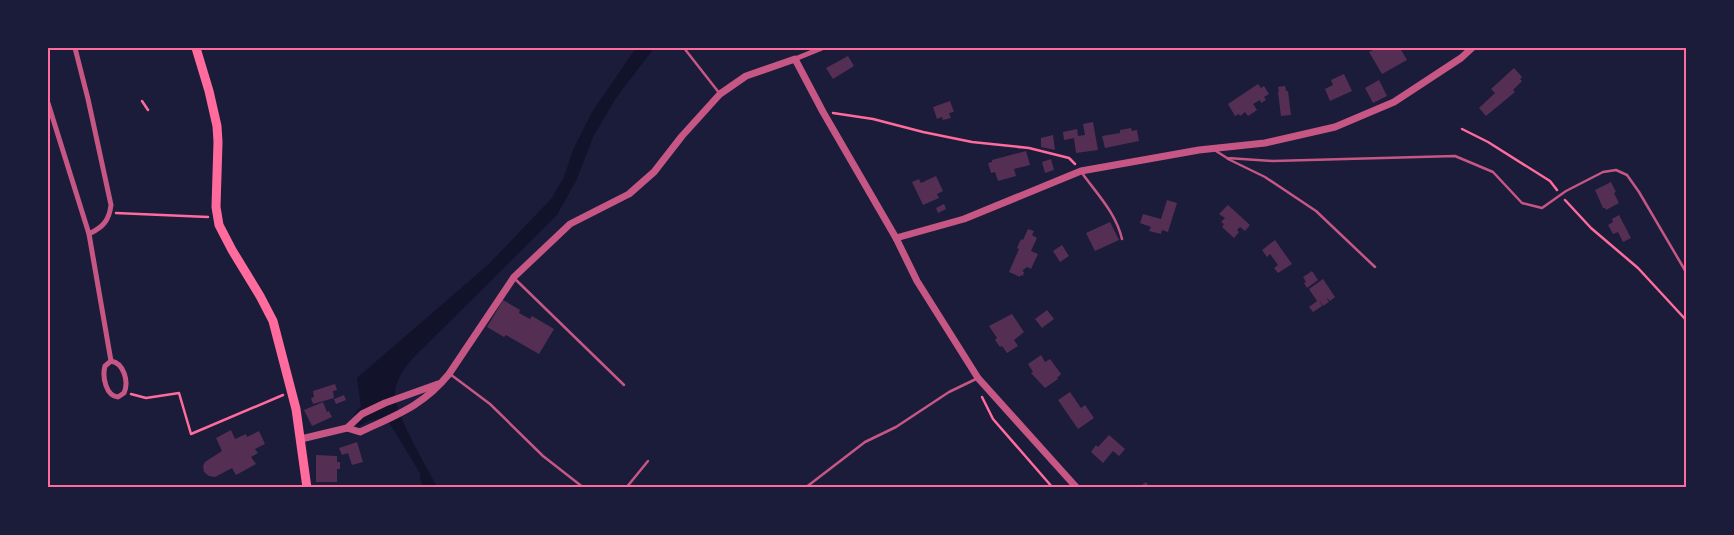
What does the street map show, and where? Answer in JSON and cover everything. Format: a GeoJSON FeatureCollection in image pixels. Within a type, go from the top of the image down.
{"type":"FeatureCollection","features":[{"type":"Feature","properties":{"kind":"main road"},"geometry":{"type":"LineString","coordinates":[[196,48],[217,126],[216,193],[219,225],[273,321],[292,391],[301,439],[307,488]]}},
{"type":"Feature","properties":{"kind":"street"},"geometry":{"type":"LineString","coordinates":[[75,48],[111,205],[108,220],[89,234]]}},
{"type":"Feature","properties":{"kind":"street"},"geometry":{"type":"LineString","coordinates":[[347,428],[360,432],[421,402],[449,374],[514,277],[570,224],[629,194],[654,172],[682,136],[720,94],[746,76],[822,48]]}},
{"type":"Feature","properties":{"kind":"street"},"geometry":{"type":"LineString","coordinates":[[896,238],[964,219],[1080,172],[1121,163],[1213,148],[1265,143],[1335,127],[1394,102],[1461,58],[1472,48]]}},
{"type":"Feature","properties":{"kind":"street"},"geometry":{"type":"LineString","coordinates":[[796,59],[823,112],[896,238],[917,281],[978,378],[1077,488]]}},
{"type":"Feature","properties":{"kind":"street"},"geometry":{"type":"LineString","coordinates":[[48,103],[89,234],[110,361]]}},
{"type":"Feature","properties":{"kind":"street"},"geometry":{"type":"LineString","coordinates":[[110,361],[117,363],[121,367],[126,384],[124,393],[118,397],[109,394],[104,375],[104,366],[110,361]]}},
{"type":"Feature","properties":{"kind":"street"},"geometry":{"type":"LineString","coordinates":[[301,439],[347,428],[362,414],[386,403],[442,383]]}},
{"type":"Feature","properties":{"kind":"lane"},"geometry":{"type":"LineString","coordinates":[[684,48],[720,94]]}},
{"type":"Feature","properties":{"kind":"lane"},"geometry":{"type":"LineString","coordinates":[[1213,148],[1227,158],[1265,177],[1316,211],[1375,267]]}},
{"type":"Feature","properties":{"kind":"lane"},"geometry":{"type":"LineString","coordinates":[[1227,158],[1273,161],[1455,156],[1493,172],[1522,203],[1542,208],[1561,195],[1603,172],[1616,170],[1627,175],[1640,192],[1686,272]]}},
{"type":"Feature","properties":{"kind":"lane"},"geometry":{"type":"LineString","coordinates":[[1080,172],[1114,216],[1119,225],[1122,239]]}},
{"type":"Feature","properties":{"kind":"lane"},"geometry":{"type":"LineString","coordinates":[[514,277],[624,385]]}},
{"type":"Feature","properties":{"kind":"lane"},"geometry":{"type":"LineString","coordinates":[[449,374],[490,404],[543,456],[584,488]]}},
{"type":"Feature","properties":{"kind":"lane"},"geometry":{"type":"LineString","coordinates":[[805,488],[865,442],[896,427],[950,392],[978,378]]}},
{"type":"Feature","properties":{"kind":"lane"},"geometry":{"type":"LineString","coordinates":[[626,488],[648,462]]}},
{"type":"Feature","properties":{"kind":"path"},"geometry":{"type":"LineString","coordinates":[[142,101],[148,110]]}},
{"type":"Feature","properties":{"kind":"path"},"geometry":{"type":"LineString","coordinates":[[823,112],[874,119],[972,142],[1029,148],[1069,158],[1080,172]]}},
{"type":"Feature","properties":{"kind":"path"},"geometry":{"type":"LineString","coordinates":[[1462,129],[1488,142],[1550,181],[1561,195]]}},
{"type":"Feature","properties":{"kind":"path"},"geometry":{"type":"LineString","coordinates":[[1564,199],[1591,228],[1638,268],[1686,320]]}},
{"type":"Feature","properties":{"kind":"path"},"geometry":{"type":"LineString","coordinates":[[110,212],[218,218]]}},
{"type":"Feature","properties":{"kind":"path"},"geometry":{"type":"LineString","coordinates":[[135,396],[146,398],[179,393],[191,434],[292,391]]}},
{"type":"Feature","properties":{"kind":"path"},"geometry":{"type":"LineString","coordinates":[[984,402],[993,419],[1054,488]]}},
{"type":"Feature","properties":{"kind":"shaded area"},"geometry":{"type":"Polygon","coordinates":[[[636,48],[654,48],[616,98],[593,137],[576,181],[557,215],[413,358],[399,378],[395,392],[399,412],[437,487],[423,487],[420,473],[387,419],[370,420],[357,427],[354,415],[361,406],[357,378],[489,264],[552,198],[564,177],[573,150],[592,112],[636,48]]]}},
{"type":"Feature","properties":{"kind":"building"},"geometry":{"type":"Polygon","coordinates":[[[1377,48],[1400,48],[1407,60],[1382,74],[1369,52],[1377,48]]]}},
{"type":"Feature","properties":{"kind":"building"},"geometry":{"type":"Polygon","coordinates":[[[848,56],[854,66],[833,79],[826,68],[848,56]]]}},
{"type":"Feature","properties":{"kind":"building"},"geometry":{"type":"Polygon","coordinates":[[[1514,68],[1522,77],[1520,79],[1522,81],[1513,90],[1515,92],[1486,116],[1479,108],[1495,93],[1491,89],[1514,68]]]}},
{"type":"Feature","properties":{"kind":"building"},"geometry":{"type":"Polygon","coordinates":[[[1344,74],[1352,91],[1330,101],[1325,89],[1333,85],[1331,80],[1344,74]]]}},
{"type":"Feature","properties":{"kind":"building"},"geometry":{"type":"Polygon","coordinates":[[[1379,80],[1387,96],[1373,103],[1365,88],[1379,80]]]}},
{"type":"Feature","properties":{"kind":"building"},"geometry":{"type":"Polygon","coordinates":[[[1258,84],[1261,88],[1264,86],[1269,94],[1264,97],[1266,100],[1261,103],[1260,100],[1253,104],[1257,110],[1248,116],[1245,112],[1240,116],[1239,114],[1235,116],[1228,104],[1258,84]]]}},
{"type":"Feature","properties":{"kind":"building"},"geometry":{"type":"Polygon","coordinates":[[[1285,86],[1286,91],[1288,91],[1291,115],[1281,116],[1278,87],[1285,86]]]}},
{"type":"Feature","properties":{"kind":"building"},"geometry":{"type":"Polygon","coordinates":[[[950,101],[954,112],[949,113],[951,118],[943,120],[942,117],[937,119],[933,107],[950,101]]]}},
{"type":"Feature","properties":{"kind":"building"},"geometry":{"type":"Polygon","coordinates":[[[1093,122],[1098,150],[1076,153],[1074,138],[1064,140],[1063,132],[1077,129],[1078,136],[1085,135],[1083,124],[1093,122]]]}},
{"type":"Feature","properties":{"kind":"building"},"geometry":{"type":"Polygon","coordinates":[[[1131,128],[1132,131],[1137,130],[1139,141],[1105,148],[1102,136],[1120,133],[1120,130],[1131,128]]]}},
{"type":"Feature","properties":{"kind":"building"},"geometry":{"type":"Polygon","coordinates":[[[1053,135],[1055,150],[1041,147],[1041,138],[1053,135]]]}},
{"type":"Feature","properties":{"kind":"building"},"geometry":{"type":"Polygon","coordinates":[[[1026,151],[1030,165],[1014,169],[1016,176],[998,181],[995,172],[991,173],[988,163],[992,162],[992,160],[1026,151]]]}},
{"type":"Feature","properties":{"kind":"building"},"geometry":{"type":"Polygon","coordinates":[[[1051,159],[1054,170],[1045,173],[1042,162],[1051,159]]]}},
{"type":"Feature","properties":{"kind":"building"},"geometry":{"type":"Polygon","coordinates":[[[936,176],[943,191],[937,194],[939,198],[923,205],[912,182],[919,179],[921,183],[936,176]]]}},
{"type":"Feature","properties":{"kind":"building"},"geometry":{"type":"Polygon","coordinates":[[[1611,182],[1619,203],[1606,210],[1603,208],[1595,190],[1611,182]]]}},
{"type":"Feature","properties":{"kind":"building"},"geometry":{"type":"Polygon","coordinates":[[[1167,200],[1177,203],[1168,232],[1162,230],[1161,234],[1149,231],[1151,227],[1140,223],[1143,214],[1161,219],[1167,200]]]}},
{"type":"Feature","properties":{"kind":"building"},"geometry":{"type":"Polygon","coordinates":[[[944,204],[946,209],[938,213],[936,208],[944,204]]]}},
{"type":"Feature","properties":{"kind":"building"},"geometry":{"type":"Polygon","coordinates":[[[1228,205],[1250,225],[1245,231],[1240,227],[1237,230],[1239,232],[1234,238],[1222,227],[1224,224],[1221,222],[1225,218],[1219,214],[1228,205]]]}},
{"type":"Feature","properties":{"kind":"building"},"geometry":{"type":"Polygon","coordinates":[[[1619,215],[1631,238],[1623,242],[1618,232],[1613,234],[1608,225],[1613,222],[1612,219],[1619,215]]]}},
{"type":"Feature","properties":{"kind":"building"},"geometry":{"type":"Polygon","coordinates":[[[1110,222],[1119,240],[1095,251],[1086,233],[1110,222]]]}},
{"type":"Feature","properties":{"kind":"building"},"geometry":{"type":"Polygon","coordinates":[[[1028,229],[1034,231],[1032,235],[1037,238],[1031,251],[1038,254],[1031,269],[1027,267],[1022,271],[1024,272],[1023,276],[1021,275],[1020,277],[1009,272],[1019,249],[1017,248],[1028,229]]]}},
{"type":"Feature","properties":{"kind":"building"},"geometry":{"type":"Polygon","coordinates":[[[1275,240],[1292,264],[1278,273],[1274,268],[1278,265],[1270,254],[1267,257],[1262,250],[1275,240]]]}},
{"type":"Feature","properties":{"kind":"building"},"geometry":{"type":"Polygon","coordinates":[[[1062,245],[1069,256],[1060,262],[1053,251],[1062,245]]]}},
{"type":"Feature","properties":{"kind":"building"},"geometry":{"type":"Polygon","coordinates":[[[1312,271],[1318,280],[1307,288],[1303,277],[1312,271]]]}},
{"type":"Feature","properties":{"kind":"building"},"geometry":{"type":"Polygon","coordinates":[[[1323,279],[1335,297],[1330,301],[1326,297],[1329,302],[1323,306],[1320,301],[1322,306],[1313,312],[1309,307],[1317,301],[1309,289],[1323,279]]]}},
{"type":"Feature","properties":{"kind":"building"},"geometry":{"type":"Polygon","coordinates":[[[503,300],[520,310],[519,313],[530,319],[532,316],[554,329],[539,354],[506,335],[504,337],[487,327],[503,300]]]}},
{"type":"Feature","properties":{"kind":"building"},"geometry":{"type":"Polygon","coordinates":[[[1047,310],[1054,319],[1042,328],[1035,319],[1047,310]]]}},
{"type":"Feature","properties":{"kind":"building"},"geometry":{"type":"Polygon","coordinates":[[[1012,314],[1024,332],[1014,340],[1018,346],[1007,353],[995,340],[997,338],[989,326],[1012,314]]]}},
{"type":"Feature","properties":{"kind":"building"},"geometry":{"type":"Polygon","coordinates":[[[1041,355],[1045,362],[1050,359],[1061,374],[1058,379],[1045,388],[1031,373],[1033,372],[1028,364],[1041,355]]]}},
{"type":"Feature","properties":{"kind":"building"},"geometry":{"type":"Polygon","coordinates":[[[335,384],[337,390],[333,391],[334,398],[313,404],[311,398],[314,397],[313,391],[335,384]]]}},
{"type":"Feature","properties":{"kind":"building"},"geometry":{"type":"Polygon","coordinates":[[[1070,392],[1081,408],[1085,405],[1094,418],[1078,429],[1058,400],[1070,392]]]}},
{"type":"Feature","properties":{"kind":"building"},"geometry":{"type":"Polygon","coordinates":[[[344,395],[346,400],[336,404],[334,399],[344,395]]]}},
{"type":"Feature","properties":{"kind":"building"},"geometry":{"type":"Polygon","coordinates":[[[323,402],[327,412],[329,411],[332,417],[312,426],[304,410],[323,402]]]}},
{"type":"Feature","properties":{"kind":"building"},"geometry":{"type":"Polygon","coordinates":[[[231,430],[235,439],[246,434],[247,437],[259,431],[265,444],[255,449],[258,453],[251,457],[256,464],[236,475],[232,468],[215,477],[209,476],[204,472],[203,466],[205,462],[222,451],[216,438],[231,430]]]}},
{"type":"Feature","properties":{"kind":"building"},"geometry":{"type":"Polygon","coordinates":[[[1109,435],[1125,449],[1119,456],[1113,451],[1103,463],[1091,452],[1096,445],[1098,447],[1109,435]]]}},
{"type":"Feature","properties":{"kind":"building"},"geometry":{"type":"Polygon","coordinates":[[[357,442],[363,462],[352,465],[348,453],[342,455],[339,448],[357,442]]]}},
{"type":"Feature","properties":{"kind":"building"},"geometry":{"type":"Polygon","coordinates":[[[316,455],[337,456],[337,462],[340,462],[340,469],[337,469],[337,482],[316,482],[316,455]]]}},
{"type":"Feature","properties":{"kind":"building"},"geometry":{"type":"Polygon","coordinates":[[[1146,482],[1150,488],[1138,488],[1146,482]]]}}]}
